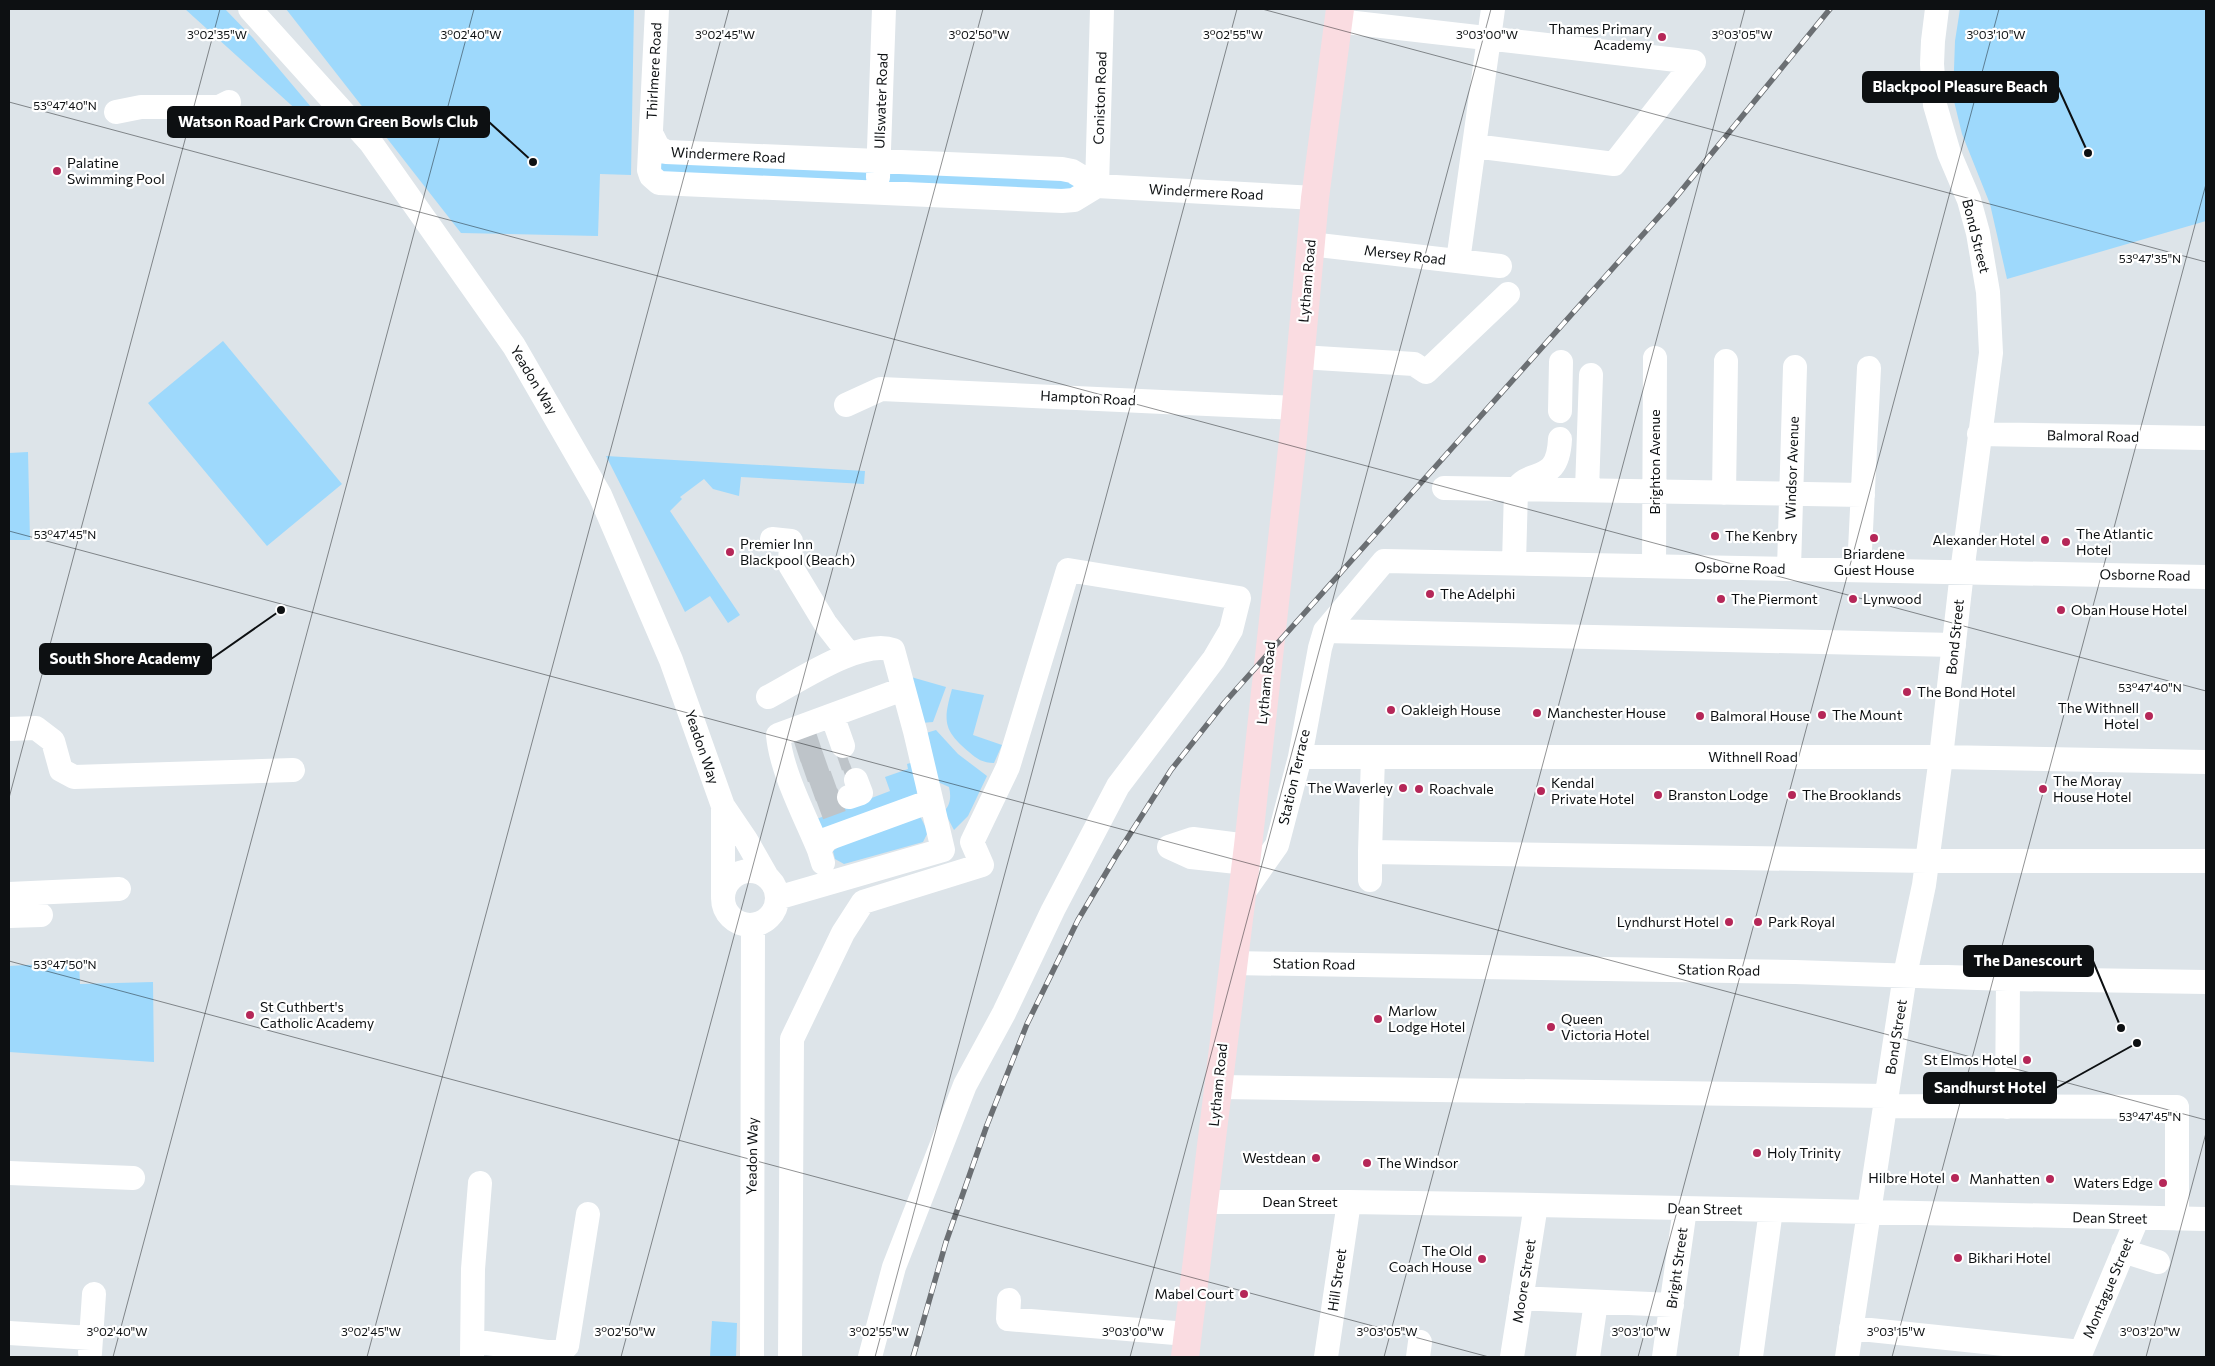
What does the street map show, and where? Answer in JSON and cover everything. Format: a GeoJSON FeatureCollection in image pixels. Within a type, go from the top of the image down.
{"type":"FeatureCollection","features":[{"type":"Feature","properties":{"kind":"main road","name":"Lytham Road"},"geometry":{"type":"LineString","coordinates":[[1186,1346],[1219,1087],[1232,963],[1247,855],[1296,408],[1315,198],[1339,15]]}},
{"type":"Feature","properties":{"kind":"street","name":"Yeadon Way"},"geometry":{"type":"LineString","coordinates":[[250,9],[371,143],[524,362],[600,495],[671,660],[723,806],[746,840],[766,875]]}},
{"type":"Feature","properties":{"kind":"street","name":"Thirlmere Road"},"geometry":{"type":"LineString","coordinates":[[651,133],[657,9]]}},
{"type":"Feature","properties":{"kind":"street","name":"Ullswater Road"},"geometry":{"type":"LineString","coordinates":[[878,194],[884,9]]}},
{"type":"Feature","properties":{"kind":"street","name":"Coniston Road"},"geometry":{"type":"LineString","coordinates":[[1097,186],[1102,9]]}},
{"type":"Feature","properties":{"kind":"street"},"geometry":{"type":"LineString","coordinates":[[1458,261],[1493,9]]}},
{"type":"Feature","properties":{"kind":"street","name":"Bond Street"},"geometry":{"type":"LineString","coordinates":[[1847,1357],[1905,975],[1927,861],[1991,353],[1988,292],[1978,232],[1969,200],[1949,153],[1935,105],[1932,64],[1933,41],[1938,9]]}},
{"type":"Feature","properties":{"kind":"street"},"geometry":{"type":"LineString","coordinates":[[1339,15],[1489,38],[1694,62],[1614,164],[1474,146]]}},
{"type":"Feature","properties":{"kind":"street"},"geometry":{"type":"LineString","coordinates":[[116,112],[141,107],[219,107],[229,102]]}},
{"type":"Feature","properties":{"kind":"street","name":"Windermere Road"},"geometry":{"type":"LineString","coordinates":[[651,133],[658,147],[666,152],[1062,169],[1072,171],[1097,186],[1315,198]]}},
{"type":"Feature","properties":{"kind":"street","name":"Windermere Road"},"geometry":{"type":"LineString","coordinates":[[651,133],[649,170],[651,176],[659,183],[1062,201],[1074,200],[1097,186]]}},
{"type":"Feature","properties":{"kind":"street","name":"Mersey Road"},"geometry":{"type":"LineString","coordinates":[[1310,244],[1500,266]]}},
{"type":"Feature","properties":{"kind":"street"},"geometry":{"type":"LineString","coordinates":[[1301,357],[1414,364],[1426,372],[1508,294]]}},
{"type":"Feature","properties":{"kind":"street","name":"Brighton Avenue"},"geometry":{"type":"LineString","coordinates":[[1654,566],[1655,358]]}},
{"type":"Feature","properties":{"kind":"street"},"geometry":{"type":"LineString","coordinates":[[1724,493],[1726,361]]}},
{"type":"Feature","properties":{"kind":"street"},"geometry":{"type":"LineString","coordinates":[[1560,411],[1561,362]]}},
{"type":"Feature","properties":{"kind":"street","name":"Windsor Avenue"},"geometry":{"type":"LineString","coordinates":[[1789,568],[1795,367]]}},
{"type":"Feature","properties":{"kind":"street"},"geometry":{"type":"LineString","coordinates":[[1859,570],[1869,368]]}},
{"type":"Feature","properties":{"kind":"street"},"geometry":{"type":"LineString","coordinates":[[1587,490],[1591,374]]}},
{"type":"Feature","properties":{"kind":"street","name":"Hampton Road"},"geometry":{"type":"LineString","coordinates":[[846,405],[881,389],[1296,408]]}},
{"type":"Feature","properties":{"kind":"street","name":"Balmoral Road"},"geometry":{"type":"LineString","coordinates":[[1980,434],[2206,438]]}},
{"type":"Feature","properties":{"kind":"street"},"geometry":{"type":"LineString","coordinates":[[1514,563],[1516,490],[1520,484],[1540,476],[1550,469],[1558,453],[1560,438]]}},
{"type":"Feature","properties":{"kind":"street"},"geometry":{"type":"LineString","coordinates":[[1444,488],[1863,495]]}},
{"type":"Feature","properties":{"kind":"street"},"geometry":{"type":"LineString","coordinates":[[772,539],[791,541],[790,566],[848,654]]}},
{"type":"Feature","properties":{"kind":"street","name":"Osborne Road"},"geometry":{"type":"LineString","coordinates":[[1323,639],[1384,561],[2206,577]]}},
{"type":"Feature","properties":{"kind":"street"},"geometry":{"type":"LineString","coordinates":[[790,1357],[792,1039],[843,933],[863,902],[982,865],[972,842],[1008,767],[1068,570],[1239,598],[1231,630],[1214,658],[1118,786],[1057,902],[1004,1013],[965,1086],[894,1267],[870,1357]]}},
{"type":"Feature","properties":{"kind":"street"},"geometry":{"type":"LineString","coordinates":[[1323,639],[1954,645]]}},
{"type":"Feature","properties":{"kind":"street","name":"Station Terrace"},"geometry":{"type":"LineString","coordinates":[[1241,896],[1277,845],[1300,757],[1323,639]]}},
{"type":"Feature","properties":{"kind":"street"},"geometry":{"type":"LineString","coordinates":[[768,697],[848,654],[872,648],[892,650],[916,731],[943,850],[777,898]]}},
{"type":"Feature","properties":{"kind":"street"},"geometry":{"type":"LineString","coordinates":[[830,882],[800,783],[778,735],[835,734],[903,689]]}},
{"type":"Feature","properties":{"kind":"street"},"geometry":{"type":"LineString","coordinates":[[9,729],[36,728],[53,741],[62,770],[74,777],[293,770]]}},
{"type":"Feature","properties":{"kind":"street","name":"Withnell Road"},"geometry":{"type":"LineString","coordinates":[[1300,757],[1941,757],[2206,762]]}},
{"type":"Feature","properties":{"kind":"street"},"geometry":{"type":"LineString","coordinates":[[1370,880],[1373,757]]}},
{"type":"Feature","properties":{"kind":"street"},"geometry":{"type":"LineString","coordinates":[[819,850],[827,838],[931,801]]}},
{"type":"Feature","properties":{"kind":"street","name":"Yeadon Way"},"geometry":{"type":"LineString","coordinates":[[723,806],[723,900]]}},
{"type":"Feature","properties":{"kind":"street"},"geometry":{"type":"LineString","coordinates":[[1370,852],[1927,861],[2206,861]]}},
{"type":"Feature","properties":{"kind":"street"},"geometry":{"type":"LineString","coordinates":[[749,871],[766,875],[772,881],[777,898],[773,913],[761,923],[753,925],[744,924],[730,916],[723,900],[724,891],[733,877],[749,871]]}},
{"type":"Feature","properties":{"kind":"street"},"geometry":{"type":"LineString","coordinates":[[9,894],[119,889]]}},
{"type":"Feature","properties":{"kind":"street"},"geometry":{"type":"LineString","coordinates":[[9,916],[41,914]]}},
{"type":"Feature","properties":{"kind":"street","name":"Yeadon Way"},"geometry":{"type":"LineString","coordinates":[[752,1357],[753,925]]}},
{"type":"Feature","properties":{"kind":"street","name":"Station Road"},"geometry":{"type":"LineString","coordinates":[[1232,963],[1795,972],[2008,979],[2206,982]]}},
{"type":"Feature","properties":{"kind":"street"},"geometry":{"type":"LineString","coordinates":[[2007,1107],[2008,979]]}},
{"type":"Feature","properties":{"kind":"street"},"geometry":{"type":"LineString","coordinates":[[1219,1087],[1886,1101],[2007,1107],[2177,1107],[2177,1219]]}},
{"type":"Feature","properties":{"kind":"street"},"geometry":{"type":"LineString","coordinates":[[9,1173],[133,1178]]}},
{"type":"Feature","properties":{"kind":"street"},"geometry":{"type":"LineString","coordinates":[[480,1183],[472,1269],[473,1349],[560,1352],[567,1346],[588,1214]]}},
{"type":"Feature","properties":{"kind":"street","name":"Dean Street"},"geometry":{"type":"LineString","coordinates":[[1203,1202],[1536,1205],[2206,1220]]}},
{"type":"Feature","properties":{"kind":"street","name":"Hill Street"},"geometry":{"type":"LineString","coordinates":[[1326,1357],[1349,1202]]}},
{"type":"Feature","properties":{"kind":"street","name":"Moore Street"},"geometry":{"type":"LineString","coordinates":[[1512,1357],[1536,1205]]}},
{"type":"Feature","properties":{"kind":"street","name":"Bright Street"},"geometry":{"type":"LineString","coordinates":[[1664,1357],[1685,1209]]}},
{"type":"Feature","properties":{"kind":"street"},"geometry":{"type":"LineString","coordinates":[[1751,1357],[1772,1210]]}},
{"type":"Feature","properties":{"kind":"street","name":"Montague Street"},"geometry":{"type":"LineString","coordinates":[[2080,1354],[2137,1219]]}},
{"type":"Feature","properties":{"kind":"street"},"geometry":{"type":"LineString","coordinates":[[2123,1251],[2158,1262]]}},
{"type":"Feature","properties":{"kind":"street"},"geometry":{"type":"LineString","coordinates":[[9,1333],[90,1345],[94,1294]]}},
{"type":"Feature","properties":{"kind":"street"},"geometry":{"type":"LineString","coordinates":[[1522,1298],[1672,1306]]}},
{"type":"Feature","properties":{"kind":"street"},"geometry":{"type":"LineString","coordinates":[[1009,1300],[1008,1318],[1186,1346]]}},
{"type":"Feature","properties":{"kind":"street"},"geometry":{"type":"LineString","coordinates":[[1588,1357],[1596,1302]]}},
{"type":"Feature","properties":{"kind":"street"},"geometry":{"type":"LineString","coordinates":[[752,1328],[790,1328]]}},
{"type":"Feature","properties":{"kind":"street"},"geometry":{"type":"LineString","coordinates":[[1851,1328],[2080,1354]]}},
{"type":"Feature","properties":{"kind":"shaded area"},"geometry":{"type":"Polygon","coordinates":[[[185,9],[225,9],[253,38],[327,126],[321,132],[185,9]]]}},
{"type":"Feature","properties":{"kind":"shaded area"},"geometry":{"type":"Polygon","coordinates":[[[286,9],[634,9],[631,175],[600,174],[598,236],[461,233],[286,9]]]}},
{"type":"Feature","properties":{"kind":"shaded area"},"geometry":{"type":"Polygon","coordinates":[[[1960,9],[2206,9],[2206,221],[2007,279],[1990,204],[1962,134],[1953,97],[1955,41],[1960,9]]]}},
{"type":"Feature","properties":{"kind":"shaded area"},"geometry":{"type":"Polygon","coordinates":[[[654,141],[1072,171],[1080,197],[666,185],[650,159],[654,141]]]}},
{"type":"Feature","properties":{"kind":"shaded area"},"geometry":{"type":"Polygon","coordinates":[[[223,341],[342,484],[267,546],[148,403],[223,341]]]}},
{"type":"Feature","properties":{"kind":"shaded area"},"geometry":{"type":"Polygon","coordinates":[[[28,452],[30,540],[9,540],[9,453],[28,452]]]}},
{"type":"Feature","properties":{"kind":"shaded area"},"geometry":{"type":"Polygon","coordinates":[[[606,456],[865,471],[864,484],[741,477],[739,496],[713,489],[704,479],[680,497],[682,499],[670,511],[740,615],[728,623],[710,596],[685,612],[606,456]]]}},
{"type":"Feature","properties":{"kind":"shaded area"},"geometry":{"type":"Polygon","coordinates":[[[911,677],[946,687],[933,722],[921,723],[911,677]]]}},
{"type":"Feature","properties":{"kind":"shaded area"},"geometry":{"type":"Polygon","coordinates":[[[952,689],[984,695],[973,735],[1002,745],[994,763],[975,757],[960,744],[950,731],[947,724],[947,709],[952,689]]]}},
{"type":"Feature","properties":{"kind":"shaded area"},"geometry":{"type":"Polygon","coordinates":[[[936,730],[958,754],[987,776],[968,816],[954,830],[944,811],[950,800],[949,787],[938,782],[926,733],[936,730]]]}},
{"type":"Feature","properties":{"kind":"shaded area"},"geometry":{"type":"Polygon","coordinates":[[[914,762],[916,796],[824,834],[814,820],[890,791],[885,777],[908,769],[907,764],[914,762]]]}},
{"type":"Feature","properties":{"kind":"shaded area"},"geometry":{"type":"Polygon","coordinates":[[[920,816],[928,832],[923,842],[844,864],[835,859],[833,851],[844,843],[920,816]]]}},
{"type":"Feature","properties":{"kind":"shaded area"},"geometry":{"type":"Polygon","coordinates":[[[79,962],[80,984],[153,982],[154,1062],[9,1052],[9,966],[79,962]]]}},
{"type":"Feature","properties":{"kind":"shaded area"},"geometry":{"type":"Polygon","coordinates":[[[712,1321],[737,1323],[736,1357],[710,1357],[712,1321]]]}},
{"type":"Feature","properties":{"kind":"tunnel"},"geometry":{"type":"LineString","coordinates":[[797,751],[827,741]]}},
{"type":"Feature","properties":{"kind":"tunnel"},"geometry":{"type":"LineString","coordinates":[[804,771],[847,756]]}},
{"type":"Feature","properties":{"kind":"tunnel"},"geometry":{"type":"LineString","coordinates":[[812,790],[854,775]]}},
{"type":"Feature","properties":{"kind":"tunnel"},"geometry":{"type":"LineString","coordinates":[[819,808],[849,797]]}},
{"type":"Feature","properties":{"kind":"railway"},"geometry":{"type":"LineString","coordinates":[[913,1357],[946,1242],[987,1125],[1027,1024],[1078,920],[1171,770],[1225,702],[1672,202],[1830,9]]}},
{"type":"Feature","properties":{"kind":"place","name":"Thames Primary Academy"},"geometry":{"type":"Point","coordinates":[1662,37]}},
{"type":"Feature","properties":{"kind":"place","name":"Blackpool Pleasure Beach"},"geometry":{"type":"Point","coordinates":[2088,153]}},
{"type":"Feature","properties":{"kind":"place","name":"Watson Road Park Crown Green Bowls Club"},"geometry":{"type":"Point","coordinates":[533,162]}},
{"type":"Feature","properties":{"kind":"place","name":"Palatine Swimming Pool"},"geometry":{"type":"Point","coordinates":[57,171]}},
{"type":"Feature","properties":{"kind":"place","name":"The Kenbry"},"geometry":{"type":"Point","coordinates":[1715,536]}},
{"type":"Feature","properties":{"kind":"place","name":"Briardene Guest House"},"geometry":{"type":"Point","coordinates":[1874,538]}},
{"type":"Feature","properties":{"kind":"place","name":"Alexander Hotel"},"geometry":{"type":"Point","coordinates":[2045,540]}},
{"type":"Feature","properties":{"kind":"place","name":"The Atlantic Hotel"},"geometry":{"type":"Point","coordinates":[2066,542]}},
{"type":"Feature","properties":{"kind":"place","name":"Premier Inn Blackpool (Beach)"},"geometry":{"type":"Point","coordinates":[730,552]}},
{"type":"Feature","properties":{"kind":"place","name":"The Adelphi"},"geometry":{"type":"Point","coordinates":[1430,594]}},
{"type":"Feature","properties":{"kind":"place","name":"The Piermont"},"geometry":{"type":"Point","coordinates":[1721,599]}},
{"type":"Feature","properties":{"kind":"place","name":"Lynwood"},"geometry":{"type":"Point","coordinates":[1853,599]}},
{"type":"Feature","properties":{"kind":"place","name":"South Shore Academy"},"geometry":{"type":"Point","coordinates":[281,610]}},
{"type":"Feature","properties":{"kind":"place","name":"Oban House Hotel"},"geometry":{"type":"Point","coordinates":[2061,610]}},
{"type":"Feature","properties":{"kind":"place","name":"The Bond Hotel"},"geometry":{"type":"Point","coordinates":[1907,692]}},
{"type":"Feature","properties":{"kind":"place","name":"Oakleigh House"},"geometry":{"type":"Point","coordinates":[1391,710]}},
{"type":"Feature","properties":{"kind":"place","name":"Manchester House"},"geometry":{"type":"Point","coordinates":[1537,713]}},
{"type":"Feature","properties":{"kind":"place","name":"The Mount"},"geometry":{"type":"Point","coordinates":[1822,715]}},
{"type":"Feature","properties":{"kind":"place","name":"Balmoral House"},"geometry":{"type":"Point","coordinates":[1700,716]}},
{"type":"Feature","properties":{"kind":"place","name":"The Withnell Hotel"},"geometry":{"type":"Point","coordinates":[2149,716]}},
{"type":"Feature","properties":{"kind":"place","name":"The Waverley"},"geometry":{"type":"Point","coordinates":[1403,788]}},
{"type":"Feature","properties":{"kind":"place","name":"Roachvale"},"geometry":{"type":"Point","coordinates":[1419,789]}},
{"type":"Feature","properties":{"kind":"place","name":"The Moray House Hotel"},"geometry":{"type":"Point","coordinates":[2043,789]}},
{"type":"Feature","properties":{"kind":"place","name":"Kendal Private Hotel"},"geometry":{"type":"Point","coordinates":[1541,791]}},
{"type":"Feature","properties":{"kind":"place","name":"Branston Lodge"},"geometry":{"type":"Point","coordinates":[1658,795]}},
{"type":"Feature","properties":{"kind":"place","name":"The Brooklands"},"geometry":{"type":"Point","coordinates":[1792,795]}},
{"type":"Feature","properties":{"kind":"place","name":"Lyndhurst Hotel"},"geometry":{"type":"Point","coordinates":[1729,922]}},
{"type":"Feature","properties":{"kind":"place","name":"Park Royal"},"geometry":{"type":"Point","coordinates":[1758,922]}},
{"type":"Feature","properties":{"kind":"place","name":"St Cuthbert's Catholic Academy"},"geometry":{"type":"Point","coordinates":[250,1015]}},
{"type":"Feature","properties":{"kind":"place","name":"Marlow Lodge Hotel"},"geometry":{"type":"Point","coordinates":[1378,1019]}},
{"type":"Feature","properties":{"kind":"place","name":"Queen Victoria Hotel"},"geometry":{"type":"Point","coordinates":[1551,1027]}},
{"type":"Feature","properties":{"kind":"place","name":"The Danescourt"},"geometry":{"type":"Point","coordinates":[2121,1028]}},
{"type":"Feature","properties":{"kind":"place","name":"Sandhurst Hotel"},"geometry":{"type":"Point","coordinates":[2137,1043]}},
{"type":"Feature","properties":{"kind":"place","name":"St Elmos Hotel"},"geometry":{"type":"Point","coordinates":[2027,1060]}},
{"type":"Feature","properties":{"kind":"place","name":"Holy Trinity"},"geometry":{"type":"Point","coordinates":[1757,1153]}},
{"type":"Feature","properties":{"kind":"place","name":"Westdean"},"geometry":{"type":"Point","coordinates":[1316,1158]}},
{"type":"Feature","properties":{"kind":"place","name":"The Windsor"},"geometry":{"type":"Point","coordinates":[1367,1163]}},
{"type":"Feature","properties":{"kind":"place","name":"Hilbre Hotel"},"geometry":{"type":"Point","coordinates":[1955,1178]}},
{"type":"Feature","properties":{"kind":"place","name":"Manhatten"},"geometry":{"type":"Point","coordinates":[2050,1179]}},
{"type":"Feature","properties":{"kind":"place","name":"Waters Edge"},"geometry":{"type":"Point","coordinates":[2163,1183]}},
{"type":"Feature","properties":{"kind":"place","name":"Bikhari Hotel"},"geometry":{"type":"Point","coordinates":[1958,1258]}},
{"type":"Feature","properties":{"kind":"place","name":"The Old Coach House"},"geometry":{"type":"Point","coordinates":[1482,1259]}},
{"type":"Feature","properties":{"kind":"place","name":"Mabel Court"},"geometry":{"type":"Point","coordinates":[1244,1294]}}]}
